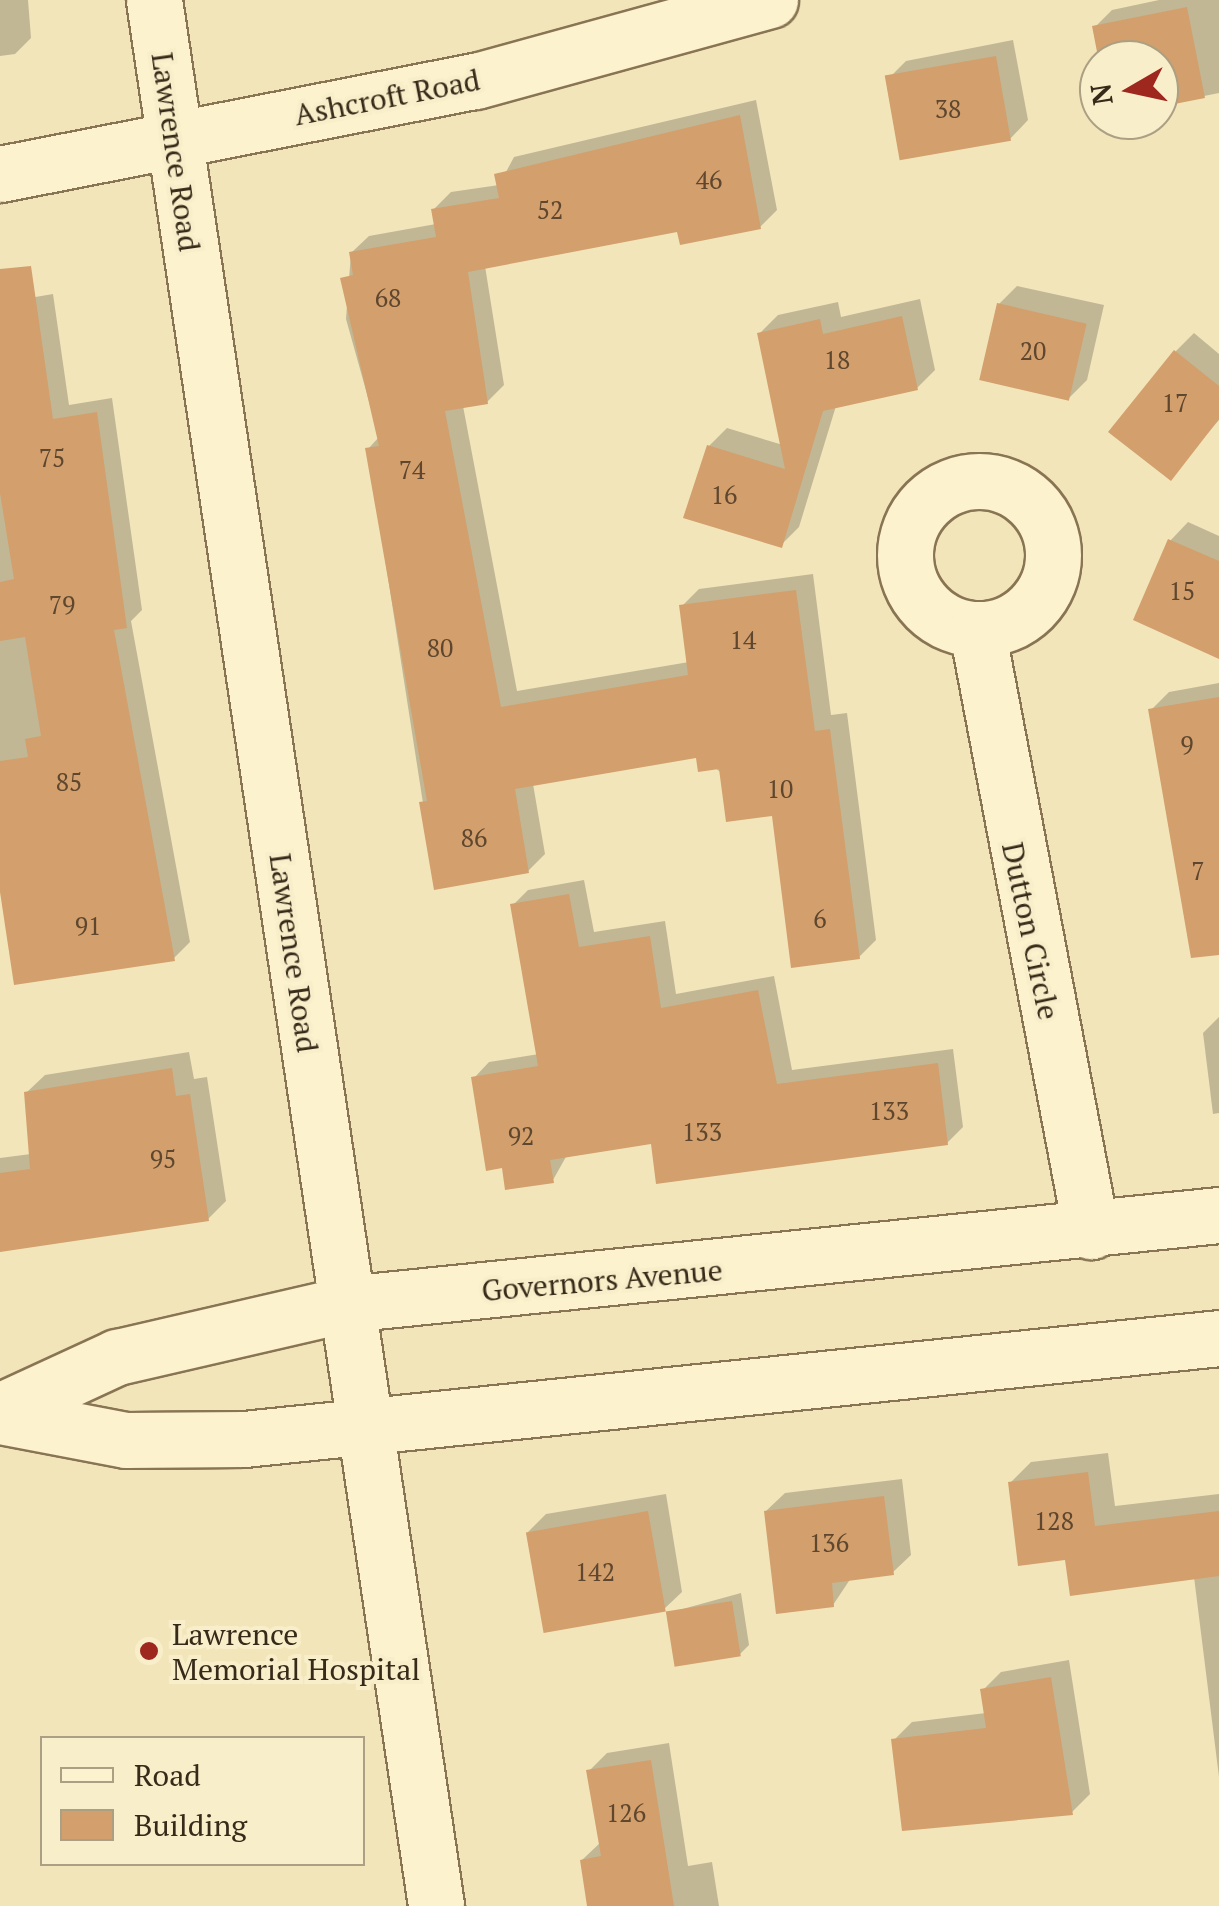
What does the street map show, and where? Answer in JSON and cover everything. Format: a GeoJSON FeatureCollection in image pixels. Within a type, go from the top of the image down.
{"type":"FeatureCollection","features":[{"type":"Feature","properties":{"kind":"street","name":"Lawrence Road"},"geometry":{"type":"LineString","coordinates":[[154,0],[346,1304],[359,1427],[436,1906]]}},
{"type":"Feature","properties":{"kind":"street","name":"Ashcroft Road"},"geometry":{"type":"LineString","coordinates":[[0,174],[174,137],[476,82],[770,0]]}},
{"type":"Feature","properties":{"kind":"street","name":"Dutton Circle"},"geometry":{"type":"LineString","coordinates":[[977,630],[1092,1232]]}},
{"type":"Feature","properties":{"kind":"street","name":"Governors Avenue"},"geometry":{"type":"LineString","coordinates":[[0,1413],[117,1358],[346,1304],[1092,1232],[1219,1215]]}},
{"type":"Feature","properties":{"kind":"street","name":"Governors Avenue"},"geometry":{"type":"LineString","coordinates":[[0,1413],[126,1440],[359,1427],[1219,1338]]}},
{"type":"Feature","properties":{"kind":"building"},"geometry":{"type":"Polygon","coordinates":[[[1187,7],[1205,98],[1179,103],[1179,40],[1095,40],[1092,26],[1187,7]]]}},
{"type":"Feature","properties":{"kind":"building"},"geometry":{"type":"Polygon","coordinates":[[[996,56],[1011,141],[900,160],[885,76],[996,56]]]}},
{"type":"Feature","properties":{"kind":"building"},"geometry":{"type":"Polygon","coordinates":[[[740,115],[761,229],[680,245],[677,232],[468,272],[488,404],[445,411],[501,707],[688,675],[679,605],[796,590],[815,731],[830,729],[860,959],[791,968],[772,816],[726,822],[719,769],[698,772],[696,758],[515,789],[529,873],[434,890],[419,802],[427,801],[365,448],[379,446],[340,278],[353,275],[349,252],[436,237],[431,209],[499,198],[494,174],[740,115]]]}},
{"type":"Feature","properties":{"kind":"building"},"geometry":{"type":"Polygon","coordinates":[[[31,266],[53,419],[97,412],[127,628],[114,630],[175,961],[14,985],[0,892],[0,761],[28,757],[25,739],[41,736],[25,637],[0,641],[0,582],[14,579],[0,493],[0,269],[31,266]]]}},
{"type":"Feature","properties":{"kind":"building"},"geometry":{"type":"Polygon","coordinates":[[[997,303],[1087,324],[1069,401],[979,380],[997,303]]]}},
{"type":"Feature","properties":{"kind":"building"},"geometry":{"type":"Polygon","coordinates":[[[902,316],[918,390],[823,411],[782,548],[683,518],[707,445],[785,469],[757,333],[820,319],[823,334],[902,316]]]}},
{"type":"Feature","properties":{"kind":"building"},"geometry":{"type":"Polygon","coordinates":[[[1174,350],[1219,386],[1219,419],[1171,481],[1108,432],[1174,350]]]}},
{"type":"Feature","properties":{"kind":"building"},"geometry":{"type":"Polygon","coordinates":[[[1168,539],[1219,561],[1219,659],[1133,620],[1168,539]]]}},
{"type":"Feature","properties":{"kind":"building"},"geometry":{"type":"Polygon","coordinates":[[[1219,697],[1219,955],[1191,958],[1148,709],[1219,697]]]}},
{"type":"Feature","properties":{"kind":"building"},"geometry":{"type":"Polygon","coordinates":[[[569,894],[579,947],[650,936],[661,1008],[758,990],[777,1084],[938,1063],[948,1145],[656,1184],[651,1144],[550,1160],[554,1183],[505,1190],[502,1168],[486,1171],[471,1077],[538,1066],[510,904],[569,894]]]}},
{"type":"Feature","properties":{"kind":"building"},"geometry":{"type":"Polygon","coordinates":[[[172,1068],[176,1096],[190,1094],[209,1221],[0,1252],[0,1173],[30,1169],[24,1092],[172,1068]]]}},
{"type":"Feature","properties":{"kind":"building"},"geometry":{"type":"Polygon","coordinates":[[[1088,1472],[1095,1526],[1219,1511],[1219,1576],[1070,1596],[1065,1560],[1018,1566],[1008,1482],[1088,1472]]]}},
{"type":"Feature","properties":{"kind":"building"},"geometry":{"type":"Polygon","coordinates":[[[884,1496],[894,1575],[832,1583],[834,1607],[776,1614],[764,1511],[884,1496]]]}},
{"type":"Feature","properties":{"kind":"building"},"geometry":{"type":"Polygon","coordinates":[[[648,1511],[666,1611],[544,1633],[526,1533],[648,1511]]]}},
{"type":"Feature","properties":{"kind":"building"},"geometry":{"type":"Polygon","coordinates":[[[732,1601],[741,1656],[675,1667],[666,1611],[732,1601]]]}},
{"type":"Feature","properties":{"kind":"building"},"geometry":{"type":"Polygon","coordinates":[[[1051,1677],[1073,1815],[902,1831],[891,1739],[986,1728],[980,1689],[1051,1677]]]}},
{"type":"Feature","properties":{"kind":"building"},"geometry":{"type":"Polygon","coordinates":[[[651,1760],[674,1906],[587,1906],[580,1860],[601,1856],[586,1770],[651,1760]]]}},
{"type":"Feature","properties":{"kind":"place","name":"Lawrence Memorial Hospital"},"geometry":{"type":"Point","coordinates":[149,1651]}}]}
